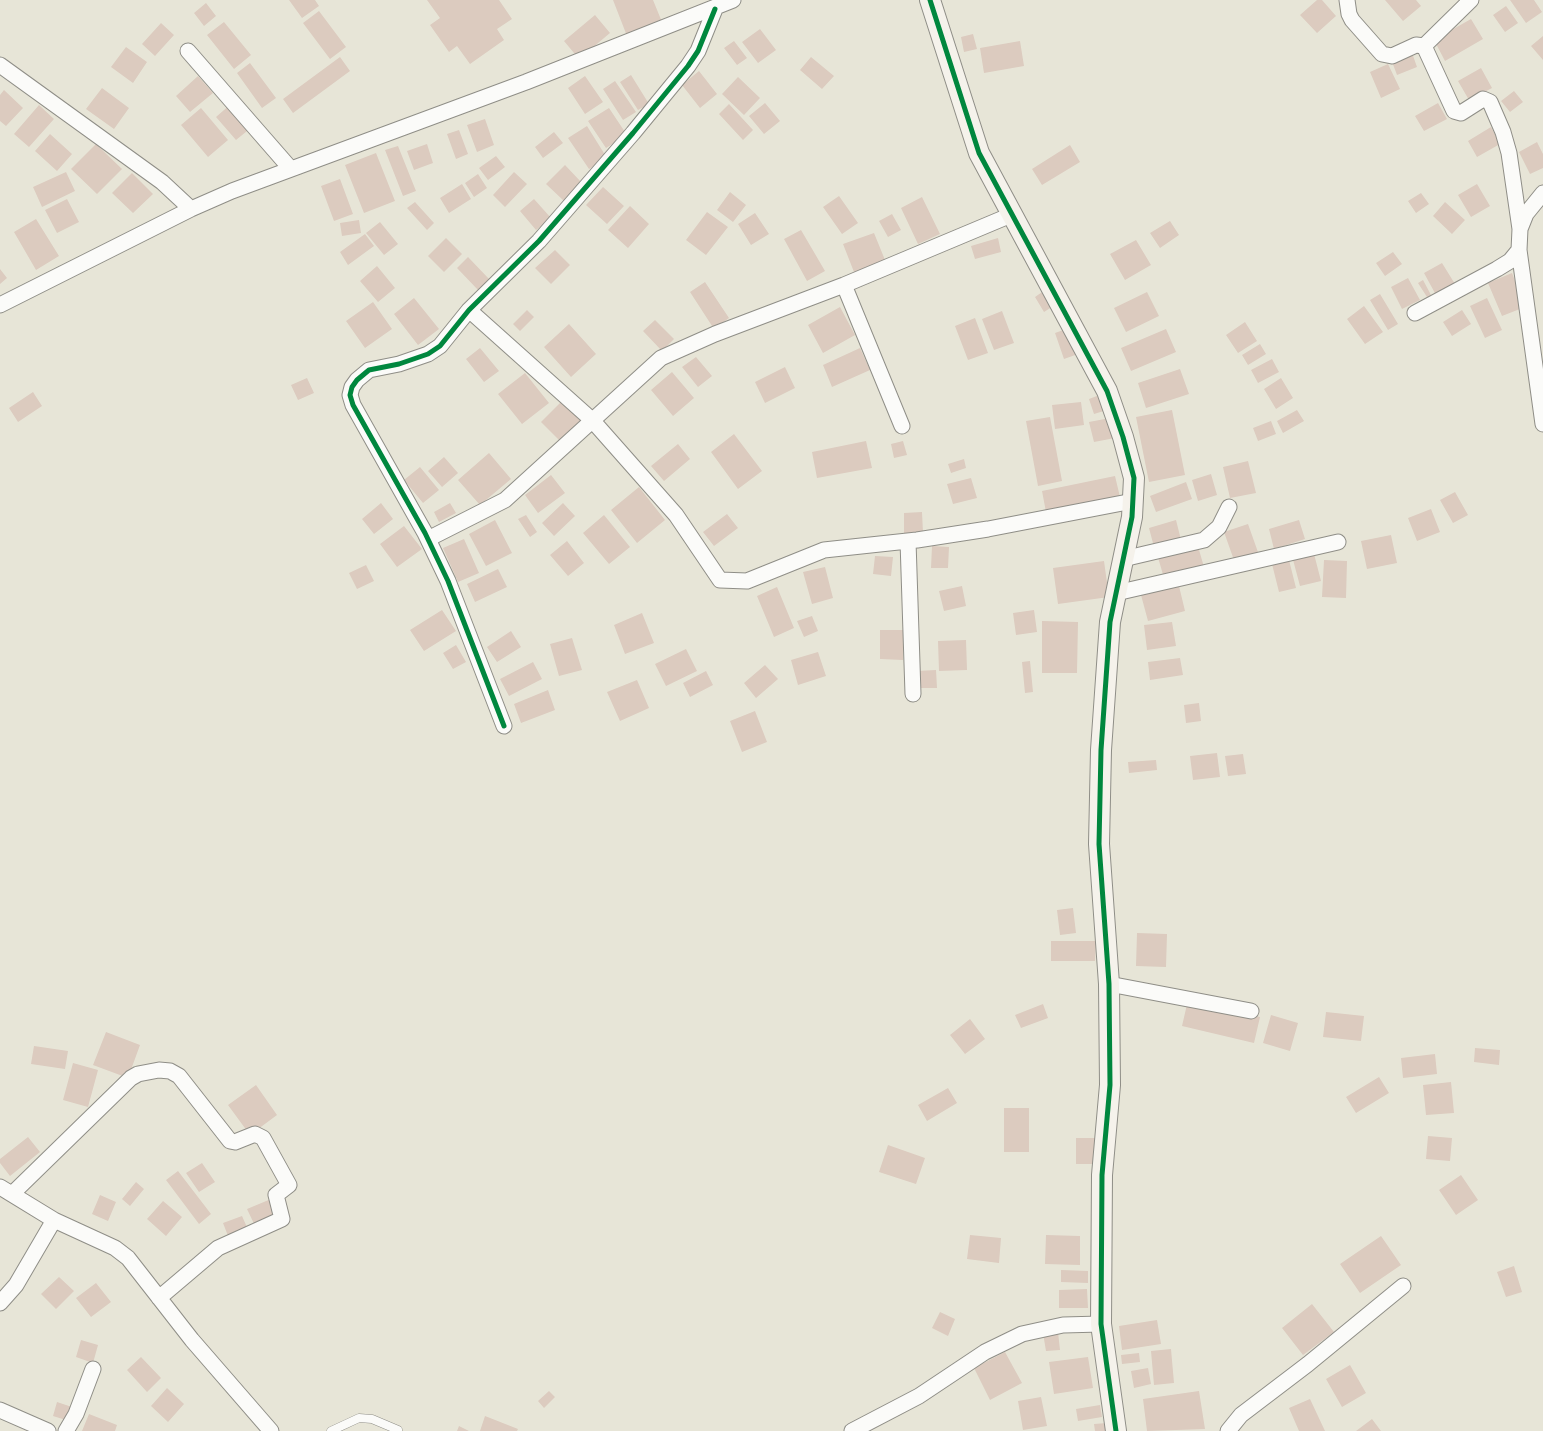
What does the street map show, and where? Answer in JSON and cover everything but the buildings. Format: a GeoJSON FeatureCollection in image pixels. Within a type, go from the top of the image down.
{"type":"FeatureCollection","features":[{"type":"Feature","properties":{"kind":"street"},"geometry":{"type":"LineString","coordinates":[[0,305],[191,209],[290,168],[526,82],[734,0]]}},
{"type":"Feature","properties":{"kind":"street"},"geometry":{"type":"LineString","coordinates":[[930,0],[979,153],[1107,391],[1123,437],[1134,478],[1132,516],[1110,622],[1100,750],[1099,844],[1109,984],[1110,1085],[1102,1175],[1101,1324],[1116,1431]]}},
{"type":"Feature","properties":{"kind":"street"},"geometry":{"type":"LineString","coordinates":[[1347,0],[1352,20],[1382,54],[1392,56],[1416,45],[1424,46]]}},
{"type":"Feature","properties":{"kind":"street"},"geometry":{"type":"LineString","coordinates":[[1424,46],[1472,0]]}},
{"type":"Feature","properties":{"kind":"street"},"geometry":{"type":"LineString","coordinates":[[504,726],[448,581],[428,539],[353,405],[350,395],[357,380],[369,370],[399,364],[434,350],[469,310],[539,241],[633,133],[698,51],[715,9]]}},
{"type":"Feature","properties":{"kind":"street"},"geometry":{"type":"LineString","coordinates":[[1424,46],[1454,111],[1461,112],[1483,99],[1490,102],[1493,106],[1503,132],[1520,229],[1519,250],[1543,424]]}},
{"type":"Feature","properties":{"kind":"street"},"geometry":{"type":"LineString","coordinates":[[188,51],[290,168]]}},
{"type":"Feature","properties":{"kind":"street"},"geometry":{"type":"LineString","coordinates":[[0,65],[162,182],[191,209]]}},
{"type":"Feature","properties":{"kind":"street"},"geometry":{"type":"LineString","coordinates":[[1520,229],[1526,214],[1543,193]]}},
{"type":"Feature","properties":{"kind":"street"},"geometry":{"type":"LineString","coordinates":[[428,539],[505,500],[661,358],[715,334],[844,284],[1011,215]]}},
{"type":"Feature","properties":{"kind":"street"},"geometry":{"type":"LineString","coordinates":[[1415,313],[1497,269],[1510,261],[1519,250]]}},
{"type":"Feature","properties":{"kind":"street"},"geometry":{"type":"LineString","coordinates":[[844,284],[902,426]]}},
{"type":"Feature","properties":{"kind":"street"},"geometry":{"type":"LineString","coordinates":[[469,310],[592,420],[676,515],[720,580],[746,581],[824,550],[908,542],[988,529],[1133,501]]}},
{"type":"Feature","properties":{"kind":"street"},"geometry":{"type":"LineString","coordinates":[[1123,559],[1204,540],[1219,527],[1229,507]]}},
{"type":"Feature","properties":{"kind":"street"},"geometry":{"type":"LineString","coordinates":[[908,542],[913,694]]}},
{"type":"Feature","properties":{"kind":"street"},"geometry":{"type":"LineString","coordinates":[[1116,593],[1338,542]]}},
{"type":"Feature","properties":{"kind":"street"},"geometry":{"type":"LineString","coordinates":[[1109,984],[1250,1011]]}},
{"type":"Feature","properties":{"kind":"street"},"geometry":{"type":"LineString","coordinates":[[159,1298],[218,1248],[282,1219],[276,1195],[289,1185],[259,1134],[235,1142],[230,1141],[179,1076],[170,1071],[159,1070],[138,1074],[131,1078],[6,1191],[54,1220],[115,1248],[128,1258],[159,1298],[270,1431]]}},
{"type":"Feature","properties":{"kind":"street"},"geometry":{"type":"LineString","coordinates":[[0,1303],[16,1285],[54,1220]]}},
{"type":"Feature","properties":{"kind":"street"},"geometry":{"type":"LineString","coordinates":[[1228,1431],[1241,1415],[1308,1364],[1403,1286]]}},
{"type":"Feature","properties":{"kind":"street"},"geometry":{"type":"LineString","coordinates":[[852,1431],[919,1396],[985,1352],[1022,1334],[1063,1325],[1101,1324]]}},
{"type":"Feature","properties":{"kind":"street"},"geometry":{"type":"LineString","coordinates":[[66,1431],[76,1414],[92,1369]]}},
{"type":"Feature","properties":{"kind":"street"},"geometry":{"type":"LineString","coordinates":[[0,1410],[48,1431]]}},
{"type":"Feature","properties":{"kind":"lane"},"geometry":{"type":"LineString","coordinates":[[331,1431],[359,1418],[372,1419],[398,1430]]}},
{"type":"Feature","properties":{"kind":"cycle path"},"geometry":{"type":"LineString","coordinates":[[930,0],[979,153],[1107,391],[1123,437],[1134,478],[1132,517],[1110,622],[1101,750],[1099,844],[1109,984],[1110,1085],[1102,1175],[1101,1324],[1116,1431]]}},
{"type":"Feature","properties":{"kind":"cycle path"},"geometry":{"type":"LineString","coordinates":[[504,726],[448,581],[425,533],[353,405],[350,395],[352,387],[369,370],[399,364],[428,354],[440,346],[469,310],[539,241],[633,133],[688,66],[698,51],[715,9]]}}]}
